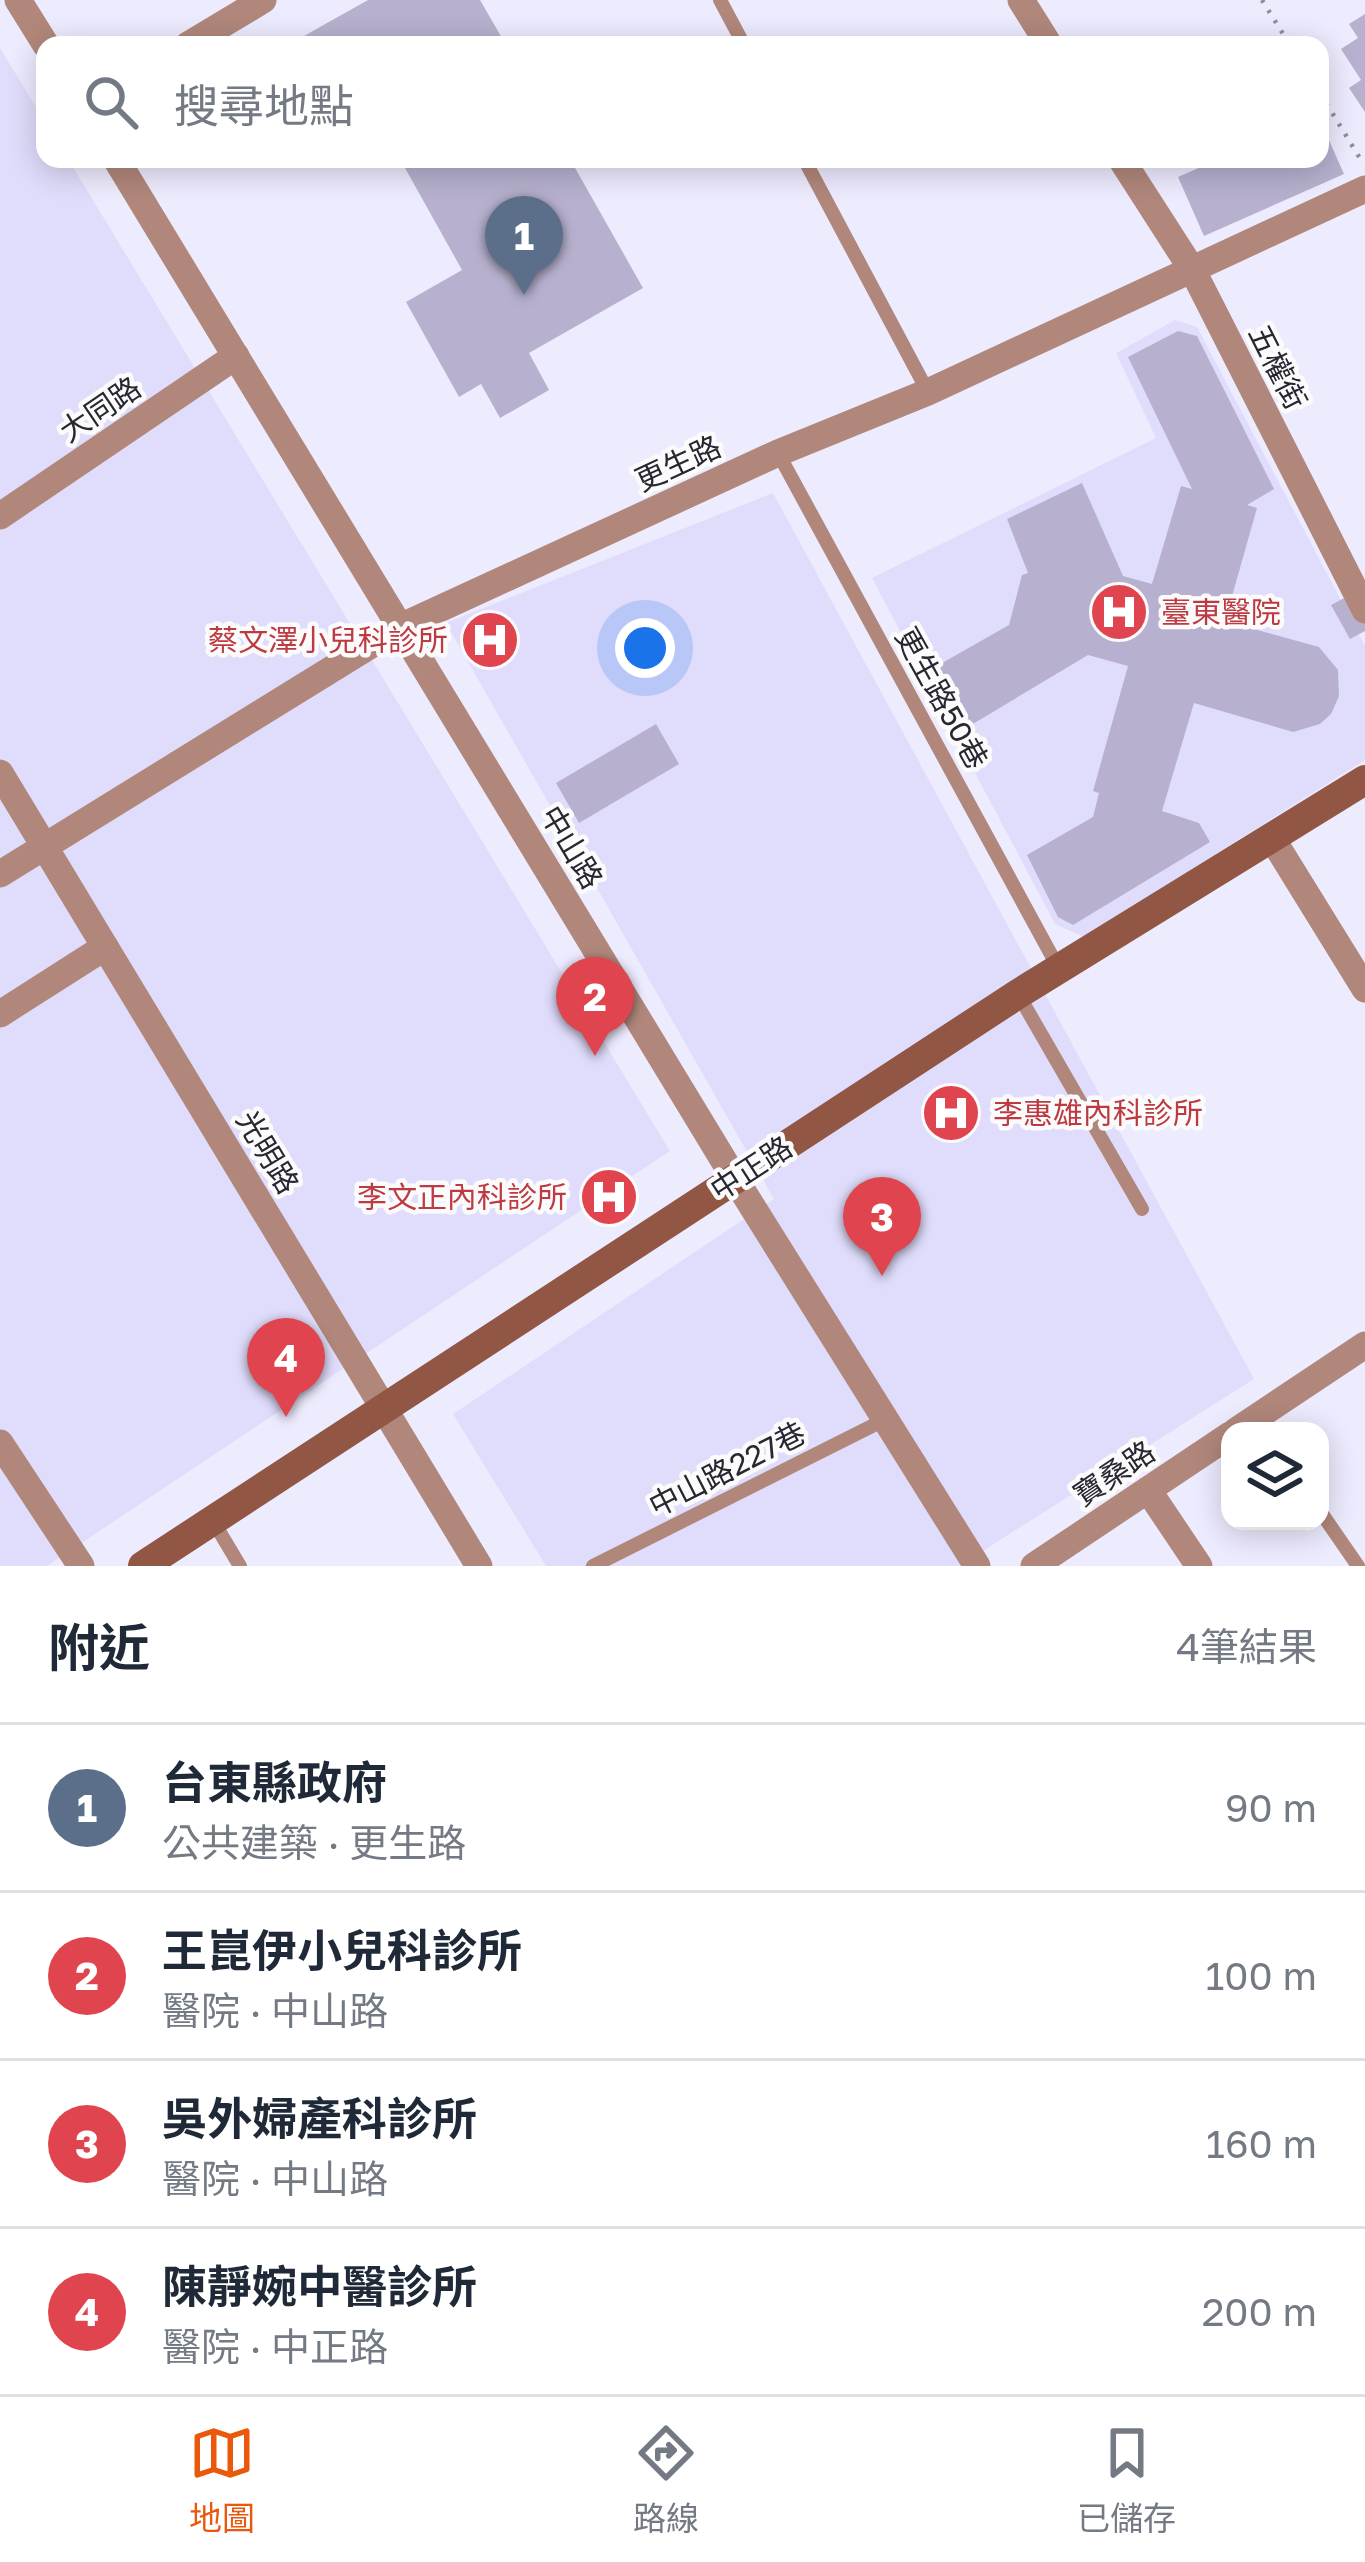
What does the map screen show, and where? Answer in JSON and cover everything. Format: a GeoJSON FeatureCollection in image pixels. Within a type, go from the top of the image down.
{"type":"FeatureCollection","features":[{"type":"Feature","properties":{"kind":"street"},"geometry":{"type":"LineString","coordinates":[[18,0],[40,36]]}},
{"type":"Feature","properties":{"kind":"street"},"geometry":{"type":"LineString","coordinates":[[203,36],[263,0]]}},
{"type":"Feature","properties":{"kind":"street"},"geometry":{"type":"LineString","coordinates":[[1021,0],[1043,36]]}},
{"type":"Feature","properties":{"kind":"street","name":"中山路"},"geometry":{"type":"LineString","coordinates":[[121,168],[735,1179],[977,1566]]}},
{"type":"Feature","properties":{"kind":"street","name":"五權街"},"geometry":{"type":"LineString","coordinates":[[1127,168],[1192,271],[1365,610]]}},
{"type":"Feature","properties":{"kind":"street","name":"更生路"},"geometry":{"type":"LineString","coordinates":[[0,874],[400,627],[778,453],[928,392],[1365,189]]}},
{"type":"Feature","properties":{"kind":"street","name":"大同路"},"geometry":{"type":"LineString","coordinates":[[0,517],[236,356]]}},
{"type":"Feature","properties":{"kind":"street","name":"光明路"},"geometry":{"type":"LineString","coordinates":[[0,773],[479,1566]]}},
{"type":"Feature","properties":{"kind":"street","name":"中正路"},"geometry":{"type":"LineString","coordinates":[[143,1566],[1018,994],[1365,780]]}},
{"type":"Feature","properties":{"kind":"street"},"geometry":{"type":"LineString","coordinates":[[1273,840],[1365,989]]}},
{"type":"Feature","properties":{"kind":"street"},"geometry":{"type":"LineString","coordinates":[[0,1014],[105,947]]}},
{"type":"Feature","properties":{"kind":"street","name":"寶桑路"},"geometry":{"type":"LineString","coordinates":[[1257,1422],[1365,1345]]}},
{"type":"Feature","properties":{"kind":"street"},"geometry":{"type":"LineString","coordinates":[[0,1443],[81,1566]]}},
{"type":"Feature","properties":{"kind":"street","name":"寶桑路"},"geometry":{"type":"LineString","coordinates":[[1034,1566],[1221,1445]]}},
{"type":"Feature","properties":{"kind":"street"},"geometry":{"type":"LineString","coordinates":[[1148,1490],[1199,1566]]}},
{"type":"Feature","properties":{"kind":"lane"},"geometry":{"type":"LineString","coordinates":[[720,0],[739,36]]}},
{"type":"Feature","properties":{"kind":"lane"},"geometry":{"type":"LineString","coordinates":[[810,168],[928,392]]}},
{"type":"Feature","properties":{"kind":"lane","name":"更生路50巷"},"geometry":{"type":"LineString","coordinates":[[778,453],[1059,969]]}},
{"type":"Feature","properties":{"kind":"lane"},"geometry":{"type":"LineString","coordinates":[[1018,994],[1142,1209]]}},
{"type":"Feature","properties":{"kind":"lane","name":"中山路227巷"},"geometry":{"type":"LineString","coordinates":[[593,1566],[886,1419]]}},
{"type":"Feature","properties":{"kind":"lane"},"geometry":{"type":"LineString","coordinates":[[213,1521],[240,1566]]}},
{"type":"Feature","properties":{"kind":"lane"},"geometry":{"type":"LineString","coordinates":[[1329,1524],[1358,1566]]}},
{"type":"Feature","properties":{"kind":"path"},"geometry":{"type":"LineString","coordinates":[[1262,0],[1284,36]]}},
{"type":"Feature","properties":{"kind":"path"},"geometry":{"type":"LineString","coordinates":[[1329,108],[1365,166]]}},
{"type":"Feature","properties":{"kind":"shaded area"},"geometry":{"type":"Polygon","coordinates":[[[0,48],[36,107],[36,168],[73,168],[670,1151],[47,1566],[0,1566],[0,48]]]}},
{"type":"Feature","properties":{"kind":"shaded area","name":"臺東醫院"},"geometry":{"type":"Polygon","coordinates":[[[1175,320],[1197,327],[1365,646],[1365,760],[1084,937],[1055,924],[872,578],[1156,438],[1116,353],[1175,320]]]}},
{"type":"Feature","properties":{"kind":"shaded area"},"geometry":{"type":"Polygon","coordinates":[[[773,493],[1254,1379],[959,1566],[546,1566],[453,1414],[774,1199],[446,623],[773,493]]]}},
{"type":"Feature","properties":{"kind":"building"},"geometry":{"type":"Polygon","coordinates":[[[368,0],[480,0],[501,36],[304,36],[368,0]]]}},
{"type":"Feature","properties":{"kind":"building"},"geometry":{"type":"Polygon","coordinates":[[[1365,14],[1365,112],[1349,88],[1361,80],[1341,49],[1358,38],[1349,24],[1365,14]]]}},
{"type":"Feature","properties":{"kind":"building"},"geometry":{"type":"Polygon","coordinates":[[[1329,140],[1344,174],[1204,236],[1178,177],[1198,168],[1329,168],[1329,140]]]}},
{"type":"Feature","properties":{"kind":"building"},"geometry":{"type":"Polygon","coordinates":[[[405,168],[575,168],[643,288],[529,353],[549,390],[500,418],[481,384],[459,397],[406,302],[462,270],[405,168]]]}},
{"type":"Feature","properties":{"kind":"building"},"geometry":{"type":"Polygon","coordinates":[[[1178,331],[1197,336],[1274,489],[1247,505],[1257,508],[1225,621],[1319,647],[1338,670],[1339,696],[1320,724],[1293,732],[1194,703],[1162,811],[1199,823],[1210,842],[1073,925],[1058,917],[1027,855],[1093,817],[1099,793],[1093,791],[1128,666],[1088,655],[961,731],[928,671],[1009,625],[1022,575],[1028,573],[1007,519],[1082,483],[1123,576],[1152,584],[1181,486],[1192,489],[1128,357],[1178,331]]]}},
{"type":"Feature","properties":{"kind":"building"},"geometry":{"type":"Polygon","coordinates":[[[1365,587],[1365,631],[1350,639],[1331,605],[1365,587]]]}},
{"type":"Feature","properties":{"kind":"building"},"geometry":{"type":"Polygon","coordinates":[[[656,724],[679,764],[579,823],[556,783],[656,724]]]}},
{"type":"Feature","properties":{"kind":"place","name":"台東縣政府"},"geometry":{"type":"Point","coordinates":[524,295]}},
{"type":"Feature","properties":{"kind":"place","name":"臺東醫院"},"geometry":{"type":"Point","coordinates":[1119,612]}},
{"type":"Feature","properties":{"kind":"place","name":"蔡文澤小兒科診所"},"geometry":{"type":"Point","coordinates":[490,640]}},
{"type":"Feature","properties":{"kind":"place","name":"王崑伊小兒科診所"},"geometry":{"type":"Point","coordinates":[595,1056]}},
{"type":"Feature","properties":{"kind":"place","name":"李惠雄內科診所"},"geometry":{"type":"Point","coordinates":[951,1113]}},
{"type":"Feature","properties":{"kind":"place","name":"李文正內科診所"},"geometry":{"type":"Point","coordinates":[609,1197]}},
{"type":"Feature","properties":{"kind":"place","name":"吳外婦產科診所"},"geometry":{"type":"Point","coordinates":[882,1276]}},
{"type":"Feature","properties":{"kind":"place","name":"陳靜婉中醫診所"},"geometry":{"type":"Point","coordinates":[286,1417]}}]}
